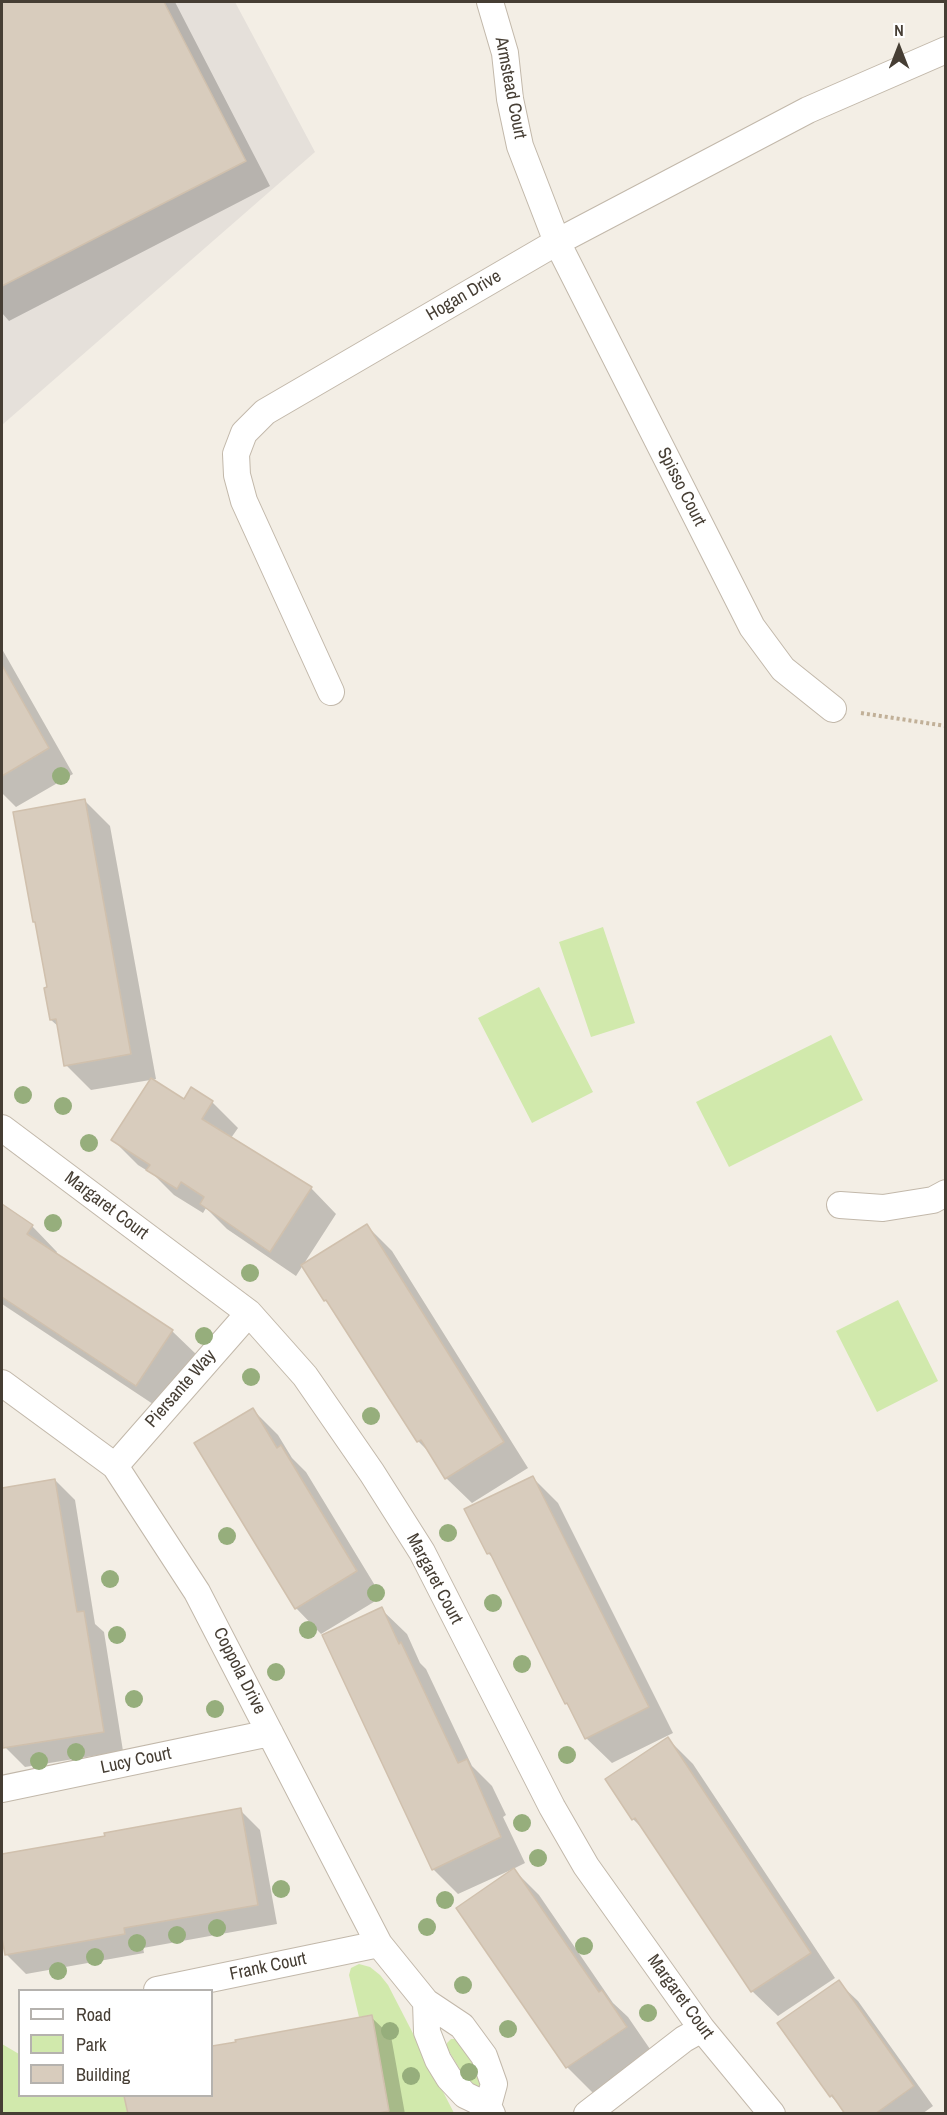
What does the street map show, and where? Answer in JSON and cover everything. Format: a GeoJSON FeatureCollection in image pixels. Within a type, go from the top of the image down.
{"type":"FeatureCollection","features":[{"type":"Feature","properties":{"kind":"street","name":"Armstead Court"},"geometry":{"type":"LineString","coordinates":[[490,2],[505,53],[510,99],[520,146],[557,242]]}},
{"type":"Feature","properties":{"kind":"street","name":"Hogan Drive"},"geometry":{"type":"LineString","coordinates":[[331,692],[244,501],[237,475],[236,454],[244,433],[265,412],[557,242],[808,110],[945,50]]}},
{"type":"Feature","properties":{"kind":"street","name":"Spisso Court"},"geometry":{"type":"LineString","coordinates":[[557,242],[752,627],[783,669],[833,709]]}},
{"type":"Feature","properties":{"kind":"street","name":"Margaret Court"},"geometry":{"type":"LineString","coordinates":[[2,1128],[249,1313],[305,1376],[372,1473],[422,1552],[552,1807],[586,1866],[702,2029],[771,2114]]}},
{"type":"Feature","properties":{"kind":"street"},"geometry":{"type":"LineString","coordinates":[[840,1205],[883,1208],[933,1200],[945,1194]]}},
{"type":"Feature","properties":{"kind":"street","name":"Piersante Way"},"geometry":{"type":"LineString","coordinates":[[115,1466],[249,1313]]}},
{"type":"Feature","properties":{"kind":"street","name":"Coppola Drive"},"geometry":{"type":"LineString","coordinates":[[2,1383],[115,1466],[198,1592],[379,1944],[426,2002],[462,2025],[484,2056],[494,2084],[490,2110],[465,2095],[449,2078],[438,2060],[427,2032],[426,2002]]}},
{"type":"Feature","properties":{"kind":"street","name":"Lucy Court"},"geometry":{"type":"LineString","coordinates":[[2,1790],[270,1733]]}},
{"type":"Feature","properties":{"kind":"street","name":"Frank Court"},"geometry":{"type":"LineString","coordinates":[[162,1989],[379,1944]]}},
{"type":"Feature","properties":{"kind":"street"},"geometry":{"type":"LineString","coordinates":[[587,2114],[684,2039],[702,2029]]}},
{"type":"Feature","properties":{"kind":"path"},"geometry":{"type":"LineString","coordinates":[[833,709],[945,726]]}},
{"type":"Feature","properties":{"kind":"shaded area"},"geometry":{"type":"Polygon","coordinates":[[[2,2],[235,2],[315,152],[2,425],[2,2]]]}},
{"type":"Feature","properties":{"kind":"green space"},"geometry":{"type":"Polygon","coordinates":[[[603,927],[635,1023],[591,1037],[559,942],[603,927]]]}},
{"type":"Feature","properties":{"kind":"green space"},"geometry":{"type":"Polygon","coordinates":[[[539,987],[593,1092],[532,1123],[478,1018],[539,987]]]}},
{"type":"Feature","properties":{"kind":"green space"},"geometry":{"type":"Polygon","coordinates":[[[831,1035],[863,1100],[729,1167],[696,1102],[831,1035]]]}},
{"type":"Feature","properties":{"kind":"green space"},"geometry":{"type":"Polygon","coordinates":[[[898,1300],[938,1381],[877,1412],[836,1331],[898,1300]]]}},
{"type":"Feature","properties":{"kind":"green space"},"geometry":{"type":"Polygon","coordinates":[[[359,1964],[370,1967],[388,1985],[454,2113],[374,2113],[389,2110],[372,2015],[359,2017],[349,1975],[351,1968],[359,1964]]]}},
{"type":"Feature","properties":{"kind":"green space"},"geometry":{"type":"Polygon","coordinates":[[[451,2039],[456,2039],[462,2045],[481,2075],[482,2081],[479,2086],[470,2086],[447,2048],[447,2043],[451,2039]]]}},
{"type":"Feature","properties":{"kind":"green space"},"geometry":{"type":"Polygon","coordinates":[[[2,2044],[18,2053],[18,2097],[124,2097],[128,2113],[2,2113],[2,2044]]]}},
{"type":"Feature","properties":{"kind":"building"},"geometry":{"type":"Polygon","coordinates":[[[2,2],[164,2],[246,161],[2,286],[2,2]]]}},
{"type":"Feature","properties":{"kind":"building"},"geometry":{"type":"Polygon","coordinates":[[[2,665],[49,748],[2,776],[2,665]]]}},
{"type":"Feature","properties":{"kind":"building"},"geometry":{"type":"Polygon","coordinates":[[[85,799],[131,1054],[64,1066],[56,1019],[50,1020],[44,988],[47,987],[13,812],[85,799]]]}},
{"type":"Feature","properties":{"kind":"building"},"geometry":{"type":"Polygon","coordinates":[[[151,1078],[184,1099],[191,1087],[213,1101],[202,1119],[312,1187],[270,1252],[200,1204],[204,1197],[181,1182],[177,1189],[146,1170],[150,1165],[111,1140],[151,1078]]]}},
{"type":"Feature","properties":{"kind":"building"},"geometry":{"type":"Polygon","coordinates":[[[2,1204],[33,1225],[27,1234],[173,1330],[136,1386],[2,1297],[2,1204]]]}},
{"type":"Feature","properties":{"kind":"building"},"geometry":{"type":"Polygon","coordinates":[[[367,1224],[504,1442],[445,1479],[421,1440],[417,1442],[301,1265],[367,1224]]]}},
{"type":"Feature","properties":{"kind":"building"},"geometry":{"type":"Polygon","coordinates":[[[253,1408],[277,1448],[281,1445],[357,1571],[295,1609],[194,1443],[253,1408]]]}},
{"type":"Feature","properties":{"kind":"building"},"geometry":{"type":"Polygon","coordinates":[[[533,1476],[649,1707],[585,1739],[567,1703],[565,1704],[490,1553],[487,1554],[464,1509],[533,1476]]]}},
{"type":"Feature","properties":{"kind":"building"},"geometry":{"type":"Polygon","coordinates":[[[55,1479],[77,1612],[84,1611],[104,1732],[3,1748],[2,1488],[55,1479]]]}},
{"type":"Feature","properties":{"kind":"building"},"geometry":{"type":"Polygon","coordinates":[[[382,1607],[458,1763],[467,1759],[501,1837],[432,1870],[322,1635],[382,1607]]]}},
{"type":"Feature","properties":{"kind":"building"},"geometry":{"type":"Polygon","coordinates":[[[668,1737],[811,1953],[751,1992],[635,1818],[632,1820],[605,1779],[668,1737]]]}},
{"type":"Feature","properties":{"kind":"building"},"geometry":{"type":"Polygon","coordinates":[[[241,1808],[258,1905],[124,1928],[125,1934],[5,1955],[2,1938],[2,1854],[241,1808]]]}},
{"type":"Feature","properties":{"kind":"building"},"geometry":{"type":"Polygon","coordinates":[[[514,1868],[599,1992],[602,1990],[627,2027],[566,2068],[456,1908],[514,1868]]]}},
{"type":"Feature","properties":{"kind":"building"},"geometry":{"type":"Polygon","coordinates":[[[839,1980],[914,2086],[875,2114],[845,2114],[832,2095],[830,2097],[777,2023],[839,1980]]]}},
{"type":"Feature","properties":{"kind":"building"},"geometry":{"type":"Polygon","coordinates":[[[372,2015],[389,2111],[373,2114],[128,2114],[124,2097],[213,2097],[213,2046],[236,2042],[235,2040],[372,2015]]]}}]}
